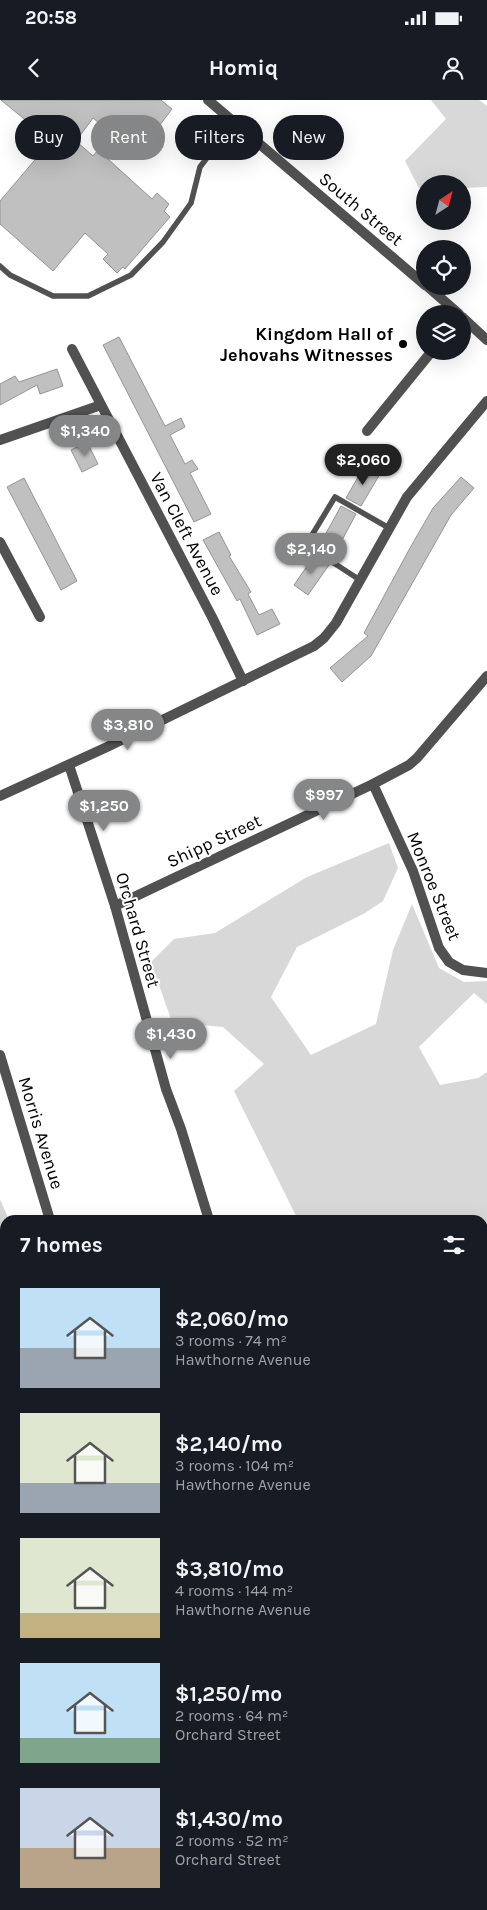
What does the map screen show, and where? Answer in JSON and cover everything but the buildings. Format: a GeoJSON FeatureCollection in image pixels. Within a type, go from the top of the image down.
{"type":"FeatureCollection","features":[{"type":"Feature","properties":{"kind":"street","name":"South Street"},"geometry":{"type":"LineString","coordinates":[[214,102],[227,115]]}},
{"type":"Feature","properties":{"kind":"street","name":"South Street"},"geometry":{"type":"LineString","coordinates":[[263,147],[416,277]]}},
{"type":"Feature","properties":{"kind":"street","name":"South Street"},"geometry":{"type":"LineString","coordinates":[[437,295],[448,305]]}},
{"type":"Feature","properties":{"kind":"street"},"geometry":{"type":"LineString","coordinates":[[471,325],[487,340]]}},
{"type":"Feature","properties":{"kind":"street","name":"Van Cleft Avenue"},"geometry":{"type":"LineString","coordinates":[[72,350],[212,617],[243,681]]}},
{"type":"Feature","properties":{"kind":"street"},"geometry":{"type":"LineString","coordinates":[[367,432],[425,360]]}},
{"type":"Feature","properties":{"kind":"street"},"geometry":{"type":"LineString","coordinates":[[0,796],[243,681],[314,646],[324,638],[336,623],[407,497],[487,401]]}},
{"type":"Feature","properties":{"kind":"street"},"geometry":{"type":"LineString","coordinates":[[0,440],[101,405]]}},
{"type":"Feature","properties":{"kind":"street"},"geometry":{"type":"LineString","coordinates":[[0,542],[40,617]]}},
{"type":"Feature","properties":{"kind":"street","name":"Shipp Street"},"geometry":{"type":"LineString","coordinates":[[115,906],[373,784],[409,765],[487,676]]}},
{"type":"Feature","properties":{"kind":"street","name":"Orchard Street"},"geometry":{"type":"LineString","coordinates":[[68,765],[115,906],[166,1089],[181,1128],[207,1215]]}},
{"type":"Feature","properties":{"kind":"street","name":"Monroe Street"},"geometry":{"type":"LineString","coordinates":[[373,784],[412,870],[438,948],[449,962],[463,970],[487,973]]}},
{"type":"Feature","properties":{"kind":"street","name":"Morris Avenue"},"geometry":{"type":"LineString","coordinates":[[0,1055],[48,1215]]}},
{"type":"Feature","properties":{"kind":"lane"},"geometry":{"type":"LineString","coordinates":[[0,266],[10,275],[53,296],[88,296],[131,275],[163,242],[191,203],[200,167],[205,160]]}},
{"type":"Feature","properties":{"kind":"lane"},"geometry":{"type":"LineString","coordinates":[[360,580],[306,545],[335,497],[389,528]]}},
{"type":"Feature","properties":{"kind":"shaded area"},"geometry":{"type":"Polygon","coordinates":[[[431,100],[479,100],[487,106],[487,187],[471,188],[471,175],[416,175],[416,182],[405,161],[446,119],[431,100]]]}},
{"type":"Feature","properties":{"kind":"shaded area"},"geometry":{"type":"Polygon","coordinates":[[[389,843],[398,868],[383,901],[365,913],[297,947],[271,997],[311,1055],[376,1024],[393,950],[412,904],[439,968],[464,982],[487,981],[487,1004],[474,993],[419,1047],[440,1085],[478,1078],[487,1072],[487,1215],[296,1215],[234,1091],[264,1064],[223,1027],[172,1022],[151,962],[174,939],[215,933],[307,877],[389,843]]]}},
{"type":"Feature","properties":{"kind":"shaded area"},"geometry":{"type":"Polygon","coordinates":[[[0,1199],[7,1215],[0,1215],[0,1199]]]}},
{"type":"Feature","properties":{"kind":"place","name":"Kingdom Hall of Jehovahs Witnesses"},"geometry":{"type":"Point","coordinates":[403,344]}}]}
